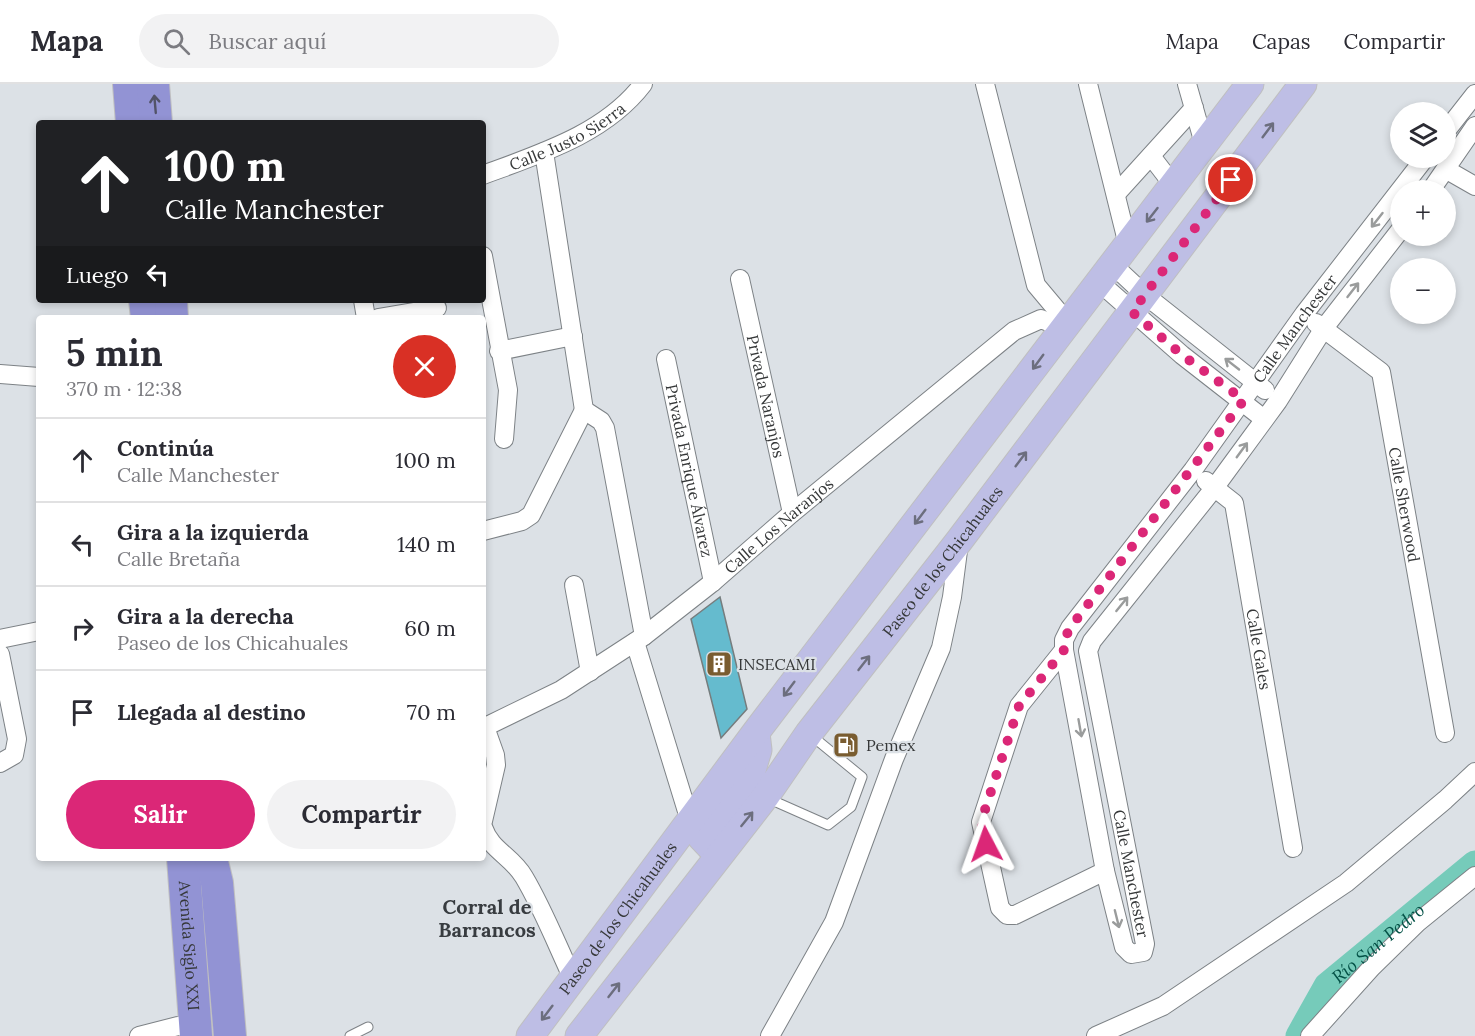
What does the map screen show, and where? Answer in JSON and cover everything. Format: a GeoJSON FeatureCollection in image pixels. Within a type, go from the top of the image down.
{"type":"FeatureCollection","features":[{"type":"Feature","properties":{"kind":"highway"},"geometry":{"type":"LineString","coordinates":[[129,84],[132,120]]}},
{"type":"Feature","properties":{"kind":"highway"},"geometry":{"type":"LineString","coordinates":[[153,84],[156,120]]}},
{"type":"Feature","properties":{"kind":"highway"},"geometry":{"type":"LineString","coordinates":[[171,861],[184,1033]]}},
{"type":"Feature","properties":{"kind":"highway","name":"Avenida Siglo XXI"},"geometry":{"type":"LineString","coordinates":[[184,861],[214,1036]]}},
{"type":"Feature","properties":{"kind":"highway","name":"Avenida Siglo XXI"},"geometry":{"type":"LineString","coordinates":[[184,1033],[204,861]]}},
{"type":"Feature","properties":{"kind":"highway"},"geometry":{"type":"LineString","coordinates":[[212,861],[217,884],[230,1036]]}},
{"type":"Feature","properties":{"kind":"main road","name":"Paseo de los Chicahuales"},"geometry":{"type":"LineString","coordinates":[[530,1036],[756,732],[1065,325],[1205,147],[1250,84]]}},
{"type":"Feature","properties":{"kind":"main road","name":"Paseo de los Chicahuales"},"geometry":{"type":"LineString","coordinates":[[579,1036],[765,797],[809,733],[959,542],[1303,84]]}},
{"type":"Feature","properties":{"kind":"main road"},"geometry":{"type":"LineString","coordinates":[[718,855],[701,837],[752,770],[758,750],[756,732]]}},
{"type":"Feature","properties":{"kind":"street","name":"Calle Justo Sierra"},"geometry":{"type":"LineString","coordinates":[[486,174],[593,130],[643,84]]}},
{"type":"Feature","properties":{"kind":"street"},"geometry":{"type":"LineString","coordinates":[[985,84],[1036,285],[1065,325]]}},
{"type":"Feature","properties":{"kind":"street"},"geometry":{"type":"LineString","coordinates":[[1088,84],[1116,194],[1113,264],[1139,303],[1182,355],[1244,400],[1264,419]]}},
{"type":"Feature","properties":{"kind":"street"},"geometry":{"type":"LineString","coordinates":[[1187,84],[1205,147]]}},
{"type":"Feature","properties":{"kind":"street"},"geometry":{"type":"LineString","coordinates":[[1456,118],[1475,94]]}},
{"type":"Feature","properties":{"kind":"street"},"geometry":{"type":"LineString","coordinates":[[1116,194],[1194,108]]}},
{"type":"Feature","properties":{"kind":"street"},"geometry":{"type":"LineString","coordinates":[[1439,180],[1475,126]]}},
{"type":"Feature","properties":{"kind":"street"},"geometry":{"type":"LineString","coordinates":[[486,530],[522,521],[531,515],[584,410],[544,152]]}},
{"type":"Feature","properties":{"kind":"street"},"geometry":{"type":"LineString","coordinates":[[1151,156],[1174,186]]}},
{"type":"Feature","properties":{"kind":"street","name":"Calle Manchester"},"geometry":{"type":"LineString","coordinates":[[1390,243],[1324,328],[1278,400],[1215,487],[1092,641],[1088,651],[1145,944],[1143,952],[1138,955],[1131,954],[1124,947],[1105,872],[1064,640],[1070,628],[1193,470],[1304,314],[1417,168]]}},
{"type":"Feature","properties":{"kind":"street"},"geometry":{"type":"LineString","coordinates":[[1447,170],[1475,186]]}},
{"type":"Feature","properties":{"kind":"street"},"geometry":{"type":"LineString","coordinates":[[486,274],[508,390],[504,439]]}},
{"type":"Feature","properties":{"kind":"street","name":"Privada Naranjos"},"geometry":{"type":"LineString","coordinates":[[740,279],[792,513]]}},
{"type":"Feature","properties":{"kind":"street"},"geometry":{"type":"LineString","coordinates":[[1139,303],[1257,383],[1278,400]]}},
{"type":"Feature","properties":{"kind":"street"},"geometry":{"type":"LineString","coordinates":[[396,315],[437,308]]}},
{"type":"Feature","properties":{"kind":"street","name":"Calle Sherwood"},"geometry":{"type":"LineString","coordinates":[[1304,314],[1381,372],[1445,733]]}},
{"type":"Feature","properties":{"kind":"street","name":"Calle Los Naranjos"},"geometry":{"type":"LineString","coordinates":[[486,726],[561,690],[639,639],[713,582],[792,513],[1014,331],[1041,319],[1065,325]]}},
{"type":"Feature","properties":{"kind":"street"},"geometry":{"type":"LineString","coordinates":[[499,351],[573,336]]}},
{"type":"Feature","properties":{"kind":"street","name":"Privada Enrique Álvarez"},"geometry":{"type":"LineString","coordinates":[[666,359],[713,582]]}},
{"type":"Feature","properties":{"kind":"street"},"geometry":{"type":"LineString","coordinates":[[0,374],[36,377]]}},
{"type":"Feature","properties":{"kind":"street"},"geometry":{"type":"LineString","coordinates":[[584,410],[601,421],[605,428],[639,639],[690,821]]}},
{"type":"Feature","properties":{"kind":"street","name":"Calle Gales"},"geometry":{"type":"LineString","coordinates":[[1193,470],[1234,503],[1293,848]]}},
{"type":"Feature","properties":{"kind":"street"},"geometry":{"type":"LineString","coordinates":[[770,1036],[834,922],[894,759],[941,648],[952,597],[959,542]]}},
{"type":"Feature","properties":{"kind":"street"},"geometry":{"type":"LineString","coordinates":[[574,585],[590,672]]}},
{"type":"Feature","properties":{"kind":"street"},"geometry":{"type":"LineString","coordinates":[[0,639],[36,632]]}},
{"type":"Feature","properties":{"kind":"street"},"geometry":{"type":"LineString","coordinates":[[1088,651],[1064,650],[1019,706],[981,822],[999,908],[1007,915],[1015,915],[1105,872]]}},
{"type":"Feature","properties":{"kind":"street"},"geometry":{"type":"LineString","coordinates":[[0,654],[17,739],[14,755],[0,763]]}},
{"type":"Feature","properties":{"kind":"street"},"geometry":{"type":"LineString","coordinates":[[1040,680],[1072,687]]}},
{"type":"Feature","properties":{"kind":"street"},"geometry":{"type":"LineString","coordinates":[[486,732],[495,755],[496,765],[486,808]]}},
{"type":"Feature","properties":{"kind":"street"},"geometry":{"type":"LineString","coordinates":[[1096,1036],[1163,1006],[1346,883],[1475,772]]}},
{"type":"Feature","properties":{"kind":"street"},"geometry":{"type":"LineString","coordinates":[[486,837],[488,843],[511,860],[523,876],[573,979]]}},
{"type":"Feature","properties":{"kind":"street"},"geometry":{"type":"LineString","coordinates":[[1310,1036],[1372,967],[1417,923],[1475,876]]}},
{"type":"Feature","properties":{"kind":"street"},"geometry":{"type":"LineString","coordinates":[[139,1036],[184,1033]]}},
{"type":"Feature","properties":{"kind":"lane"},"geometry":{"type":"LineString","coordinates":[[765,797],[828,825],[851,807],[862,777],[809,733]]}},
{"type":"Feature","properties":{"kind":"lane"},"geometry":{"type":"LineString","coordinates":[[350,1036],[368,1028]]}},
{"type":"Feature","properties":{"kind":"building","name":"INSECAMI"},"geometry":{"type":"Polygon","coordinates":[[[720,597],[747,709],[721,738],[691,619],[720,597]]]}},
{"type":"Feature","properties":{"kind":"waterway","name":"Río San Pedro"},"geometry":{"type":"LineString","coordinates":[[1299,1036],[1327,986],[1475,864]]}},
{"type":"Feature","properties":{"kind":"place","name":"INSECAMI"},"geometry":{"type":"Point","coordinates":[719,664]}},
{"type":"Feature","properties":{"kind":"place","name":"Pemex"},"geometry":{"type":"Point","coordinates":[846,745]}},
{"type":"Feature","properties":{"kind":"district","name":"Corral de Barrancos"},"geometry":{"type":"Point","coordinates":[487,918]}},
{"type":"Feature","properties":{"kind":"route"},"geometry":{"type":"LineString","coordinates":[[986,844],[981,822],[1019,706],[1064,650],[1064,640],[1070,628],[1193,470],[1244,400],[1182,355],[1132,312],[1231,180]]}}]}
